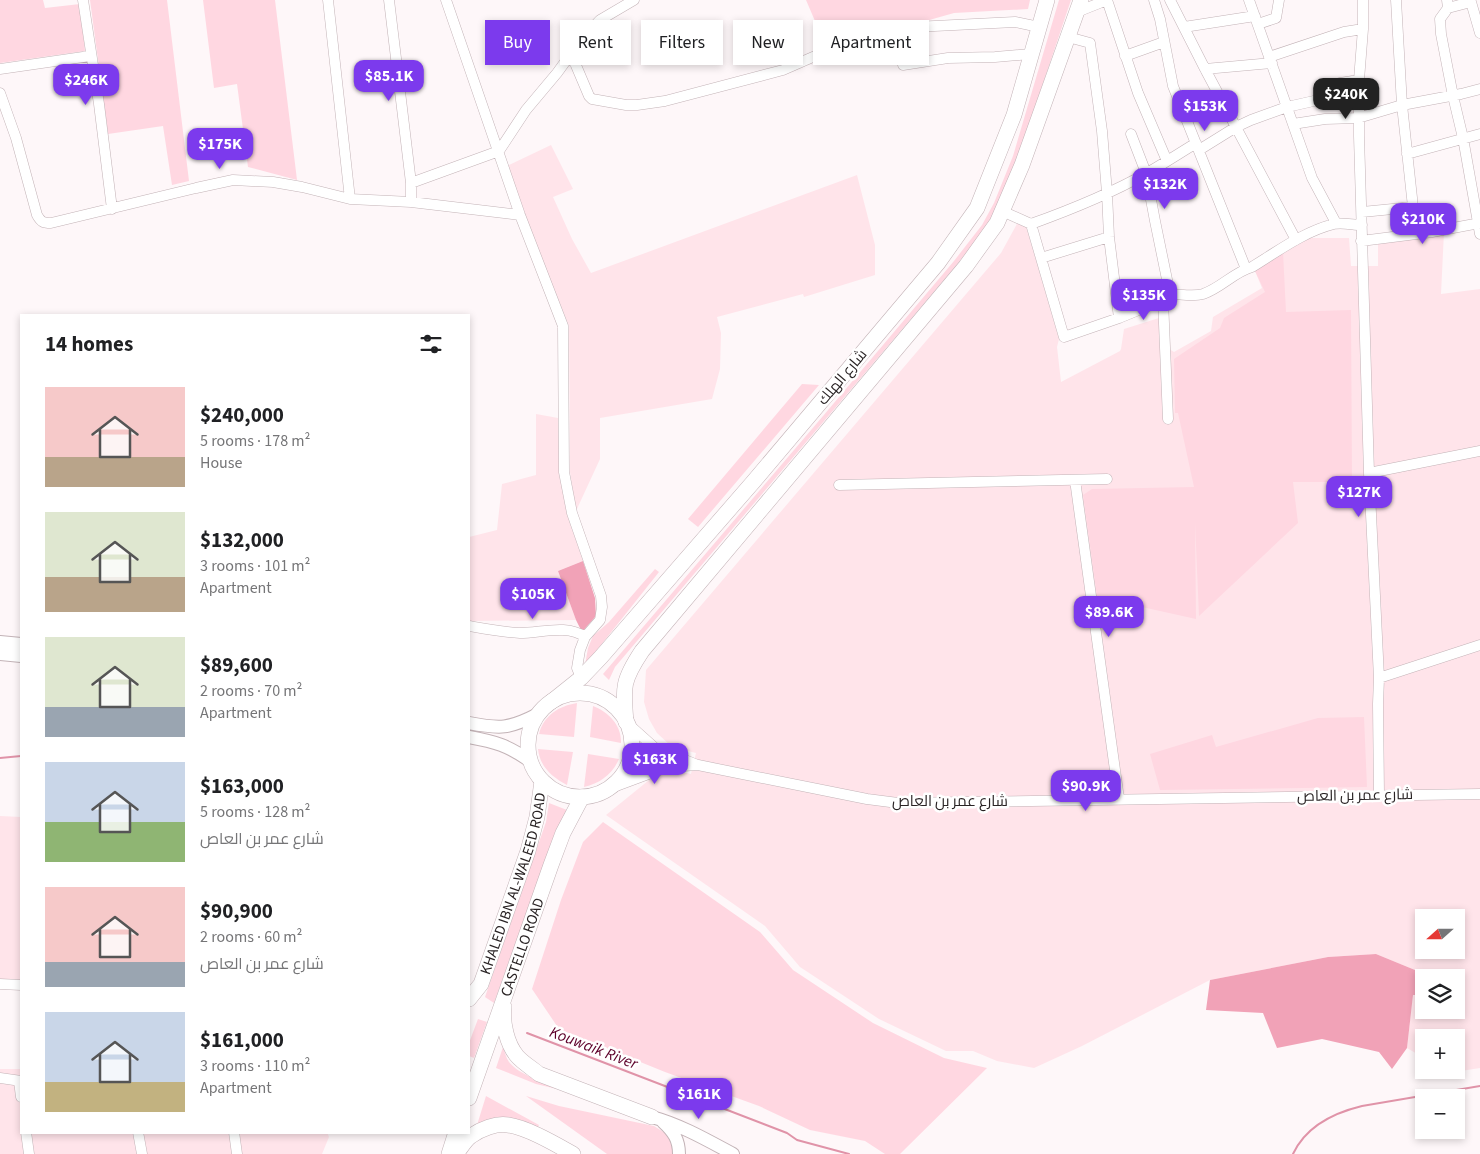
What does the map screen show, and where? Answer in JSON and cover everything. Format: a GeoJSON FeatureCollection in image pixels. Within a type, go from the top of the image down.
{"type":"FeatureCollection","features":[{"type":"Feature","properties":{"kind":"highway","name":"شارع الهلك"},"geometry":{"type":"LineString","coordinates":[[551,702],[581,678],[602,657],[754,481],[938,263],[977,208],[1014,115],[1047,0]]}},
{"type":"Feature","properties":{"kind":"highway","name":"شارع الهلك"},"geometry":{"type":"LineString","coordinates":[[626,722],[625,683],[629,670],[642,651],[966,266],[997,223],[1022,165],[1079,6]]}},
{"type":"Feature","properties":{"kind":"highway"},"geometry":{"type":"LineString","coordinates":[[584,693],[601,698],[616,708],[626,722],[631,737],[631,752],[627,766],[619,779],[608,789],[595,795],[574,797],[557,792],[542,781],[530,761],[528,737],[538,714],[551,702],[567,695],[584,693]]}},
{"type":"Feature","properties":{"kind":"highway","name":"KHALED IBN AL-WALEED ROAD"},"geometry":{"type":"LineString","coordinates":[[470,998],[481,984],[528,851],[537,817],[542,781]]}},
{"type":"Feature","properties":{"kind":"highway","name":"CASTELLO ROAD"},"geometry":{"type":"LineString","coordinates":[[470,1095],[563,833],[582,797]]}},
{"type":"Feature","properties":{"kind":"highway"},"geometry":{"type":"LineString","coordinates":[[506,994],[504,1024],[511,1046],[526,1065],[539,1074],[652,1117]]}},
{"type":"Feature","properties":{"kind":"highway"},"geometry":{"type":"LineString","coordinates":[[456,1154],[470,1137],[483,1129],[507,1125],[548,1141],[573,1154]]}},
{"type":"Feature","properties":{"kind":"highway"},"geometry":{"type":"LineString","coordinates":[[448,1154],[455,1134]]}},
{"type":"Feature","properties":{"kind":"main road"},"geometry":{"type":"LineString","coordinates":[[0,642],[20,644]]}},
{"type":"Feature","properties":{"kind":"main road"},"geometry":{"type":"LineString","coordinates":[[0,654],[20,656]]}},
{"type":"Feature","properties":{"kind":"main road"},"geometry":{"type":"LineString","coordinates":[[470,723],[494,728],[521,723],[538,714]]}},
{"type":"Feature","properties":{"kind":"main road"},"geometry":{"type":"LineString","coordinates":[[470,736],[501,744],[530,761]]}},
{"type":"Feature","properties":{"kind":"main road"},"geometry":{"type":"LineString","coordinates":[[652,1117],[664,1123],[674,1132],[679,1145],[679,1154]]}},
{"type":"Feature","properties":{"kind":"main road"},"geometry":{"type":"LineString","coordinates":[[652,1117],[685,1128],[733,1154]]}},
{"type":"Feature","properties":{"kind":"street"},"geometry":{"type":"LineString","coordinates":[[83,0],[90,56],[99,104],[112,209]]}},
{"type":"Feature","properties":{"kind":"street"},"geometry":{"type":"LineString","coordinates":[[328,0],[350,199]]}},
{"type":"Feature","properties":{"kind":"street"},"geometry":{"type":"LineString","coordinates":[[389,0],[411,183],[411,202]]}},
{"type":"Feature","properties":{"kind":"street"},"geometry":{"type":"LineString","coordinates":[[446,0],[520,215],[563,326],[564,472],[572,513],[601,596],[602,607],[600,620],[585,637],[580,650],[577,668],[581,678]]}},
{"type":"Feature","properties":{"kind":"street"},"geometry":{"type":"LineString","coordinates":[[600,20],[634,0]]}},
{"type":"Feature","properties":{"kind":"street"},"geometry":{"type":"LineString","coordinates":[[1079,6],[1108,0],[1138,93],[1167,161]]}},
{"type":"Feature","properties":{"kind":"street"},"geometry":{"type":"LineString","coordinates":[[1154,0],[1173,86],[1246,269]]}},
{"type":"Feature","properties":{"kind":"street"},"geometry":{"type":"LineString","coordinates":[[1170,0],[1296,240]]}},
{"type":"Feature","properties":{"kind":"street"},"geometry":{"type":"LineString","coordinates":[[1249,0],[1312,178],[1336,224]]}},
{"type":"Feature","properties":{"kind":"street"},"geometry":{"type":"LineString","coordinates":[[1184,27],[1276,18],[1279,0]]}},
{"type":"Feature","properties":{"kind":"street"},"geometry":{"type":"LineString","coordinates":[[1363,0],[1358,118],[1369,473],[1380,678],[1378,704],[1379,795]]}},
{"type":"Feature","properties":{"kind":"street"},"geometry":{"type":"LineString","coordinates":[[1362,212],[1412,207],[1402,105],[1396,0]]}},
{"type":"Feature","properties":{"kind":"street"},"geometry":{"type":"LineString","coordinates":[[1480,33],[1474,1],[1448,4],[1440,19],[1441,34],[1463,138],[1480,234]]}},
{"type":"Feature","properties":{"kind":"street"},"geometry":{"type":"LineString","coordinates":[[576,65],[592,99],[636,105],[665,101],[784,70],[822,53],[858,32],[874,29],[1015,22],[1039,27]]}},
{"type":"Feature","properties":{"kind":"street"},"geometry":{"type":"LineString","coordinates":[[1205,69],[1270,60],[1344,32],[1363,29]]}},
{"type":"Feature","properties":{"kind":"street"},"geometry":{"type":"LineString","coordinates":[[1068,36],[1090,43],[1102,131],[1109,237],[1119,318]]}},
{"type":"Feature","properties":{"kind":"street"},"geometry":{"type":"LineString","coordinates":[[1125,56],[1164,42]]}},
{"type":"Feature","properties":{"kind":"street"},"geometry":{"type":"LineString","coordinates":[[929,61],[948,58],[1031,54]]}},
{"type":"Feature","properties":{"kind":"street"},"geometry":{"type":"LineString","coordinates":[[0,69],[90,56]]}},
{"type":"Feature","properties":{"kind":"street"},"geometry":{"type":"LineString","coordinates":[[411,183],[499,151],[526,110],[563,65]]}},
{"type":"Feature","properties":{"kind":"street"},"geometry":{"type":"LineString","coordinates":[[1002,211],[1030,224],[1064,212],[1146,174],[1167,161],[1251,120],[1287,107],[1327,98],[1340,83],[1359,80]]}},
{"type":"Feature","properties":{"kind":"street"},"geometry":{"type":"LineString","coordinates":[[1293,124],[1358,118],[1402,105],[1480,89]]}},
{"type":"Feature","properties":{"kind":"street"},"geometry":{"type":"LineString","coordinates":[[0,93],[16,138],[37,215],[40,221],[44,223],[51,223],[233,180],[273,182],[350,199],[411,202],[520,215]]}},
{"type":"Feature","properties":{"kind":"street"},"geometry":{"type":"LineString","coordinates":[[1132,134],[1146,174],[1167,297],[1168,419]]}},
{"type":"Feature","properties":{"kind":"street"},"geometry":{"type":"LineString","coordinates":[[1408,154],[1480,134]]}},
{"type":"Feature","properties":{"kind":"street"},"geometry":{"type":"LineString","coordinates":[[1361,240],[1432,232],[1479,223]]}},
{"type":"Feature","properties":{"kind":"street"},"geometry":{"type":"LineString","coordinates":[[1030,224],[1064,337],[1119,318],[1167,297],[1201,295],[1313,232],[1336,224],[1362,225]]}},
{"type":"Feature","properties":{"kind":"street"},"geometry":{"type":"LineString","coordinates":[[1041,258],[1109,237]]}},
{"type":"Feature","properties":{"kind":"street"},"geometry":{"type":"LineString","coordinates":[[1369,473],[1480,451]]}},
{"type":"Feature","properties":{"kind":"street"},"geometry":{"type":"LineString","coordinates":[[1075,480],[1119,799]]}},
{"type":"Feature","properties":{"kind":"street"},"geometry":{"type":"LineString","coordinates":[[839,486],[1108,480]]}},
{"type":"Feature","properties":{"kind":"street"},"geometry":{"type":"LineString","coordinates":[[470,626],[520,633],[568,630],[577,632],[585,637]]}},
{"type":"Feature","properties":{"kind":"street"},"geometry":{"type":"LineString","coordinates":[[1380,678],[1480,645]]}},
{"type":"Feature","properties":{"kind":"street"},"geometry":{"type":"LineString","coordinates":[[626,722],[656,748],[698,765]]}},
{"type":"Feature","properties":{"kind":"street","name":"شارع عمر بن العاص"},"geometry":{"type":"LineString","coordinates":[[608,789],[667,767],[698,765],[868,799],[898,803],[1480,794]]}},
{"type":"Feature","properties":{"kind":"street"},"geometry":{"type":"LineString","coordinates":[[0,984],[20,986]]}},
{"type":"Feature","properties":{"kind":"street"},"geometry":{"type":"LineString","coordinates":[[0,1078],[20,1081]]}},
{"type":"Feature","properties":{"kind":"street"},"geometry":{"type":"LineString","coordinates":[[26,1134],[29,1154]]}},
{"type":"Feature","properties":{"kind":"street"},"geometry":{"type":"LineString","coordinates":[[138,1134],[142,1154]]}},
{"type":"Feature","properties":{"kind":"street"},"geometry":{"type":"LineString","coordinates":[[234,1134],[237,1154]]}},
{"type":"Feature","properties":{"kind":"shaded area"},"geometry":{"type":"Polygon","coordinates":[[[0,0],[43,0],[45,8],[80,4],[85,51],[0,63],[0,0]]]}},
{"type":"Feature","properties":{"kind":"shaded area"},"geometry":{"type":"Polygon","coordinates":[[[90,0],[167,0],[189,181],[172,185],[163,126],[108,134],[90,0]]]}},
{"type":"Feature","properties":{"kind":"shaded area"},"geometry":{"type":"Polygon","coordinates":[[[203,0],[275,0],[297,180],[248,167],[237,84],[214,88],[203,0]]]}},
{"type":"Feature","properties":{"kind":"shaded area"},"geometry":{"type":"Polygon","coordinates":[[[806,0],[1030,0],[1028,9],[954,13],[929,20],[815,20],[806,0]]]}},
{"type":"Feature","properties":{"kind":"shaded area"},"geometry":{"type":"Polygon","coordinates":[[[1059,0],[1071,0],[1018,158],[998,205],[985,229],[955,267],[615,667],[609,680],[603,674],[954,261],[982,225],[994,203],[1013,156],[1059,0]]]}},
{"type":"Feature","properties":{"kind":"shaded area"},"geometry":{"type":"Polygon","coordinates":[[[551,145],[573,189],[553,197],[572,239],[591,273],[857,175],[875,245],[875,275],[804,297],[803,294],[717,317],[721,333],[720,369],[712,399],[600,418],[600,459],[576,511],[570,472],[569,326],[534,240],[507,166],[551,145]]]}},
{"type":"Feature","properties":{"kind":"shaded area"},"geometry":{"type":"Polygon","coordinates":[[[1018,222],[1026,226],[1059,339],[1057,347],[1061,382],[1120,351],[1124,329],[1159,318],[1166,347],[1174,352],[1211,331],[1213,317],[1262,288],[1255,271],[1305,238],[1349,238],[1351,266],[1378,266],[1378,239],[1444,232],[1441,294],[1480,289],[1480,1068],[1465,1070],[1465,1029],[1415,1029],[1415,1053],[1407,1048],[1413,994],[1415,994],[1415,1019],[1465,1019],[1465,969],[1415,970],[1376,954],[1328,957],[1210,980],[1082,1046],[1034,1068],[997,1061],[973,1051],[946,1051],[879,1019],[800,967],[765,926],[606,815],[654,776],[668,772],[691,774],[696,753],[672,747],[657,733],[649,719],[644,702],[646,670],[1001,253],[1018,222]]]}},
{"type":"Feature","properties":{"kind":"shaded area"},"geometry":{"type":"Polygon","coordinates":[[[1283,252],[1286,312],[1351,310],[1352,482],[1293,482],[1298,523],[1199,616],[1195,522],[1196,619],[1097,597],[1083,495],[1092,489],[1194,487],[1178,413],[1175,413],[1174,359],[1220,328],[1224,318],[1265,292],[1255,271],[1283,252]]]}},
{"type":"Feature","properties":{"kind":"shaded area"},"geometry":{"type":"Polygon","coordinates":[[[802,384],[819,385],[698,527],[688,519],[802,384]]]}},
{"type":"Feature","properties":{"kind":"shaded area"},"geometry":{"type":"Polygon","coordinates":[[[536,414],[558,418],[560,472],[567,514],[583,561],[558,571],[576,620],[470,621],[470,537],[497,530],[502,484],[536,475],[536,414]]]}},
{"type":"Feature","properties":{"kind":"shaded area"},"geometry":{"type":"Polygon","coordinates":[[[583,561],[595,598],[596,616],[582,632],[558,571],[583,561]]]}},
{"type":"Feature","properties":{"kind":"shaded area"},"geometry":{"type":"Polygon","coordinates":[[[655,569],[659,572],[585,665],[588,648],[593,636],[609,622],[655,569]]]}},
{"type":"Feature","properties":{"kind":"shaded area"},"geometry":{"type":"Polygon","coordinates":[[[577,703],[574,737],[539,734],[541,727],[553,712],[564,706],[577,703]]]}},
{"type":"Feature","properties":{"kind":"shaded area"},"geometry":{"type":"Polygon","coordinates":[[[593,706],[604,712],[617,725],[621,743],[590,737],[593,706]]]}},
{"type":"Feature","properties":{"kind":"shaded area"},"geometry":{"type":"Polygon","coordinates":[[[1364,717],[1367,787],[1160,790],[1150,754],[1212,735],[1216,747],[1318,718],[1364,717]]]}},
{"type":"Feature","properties":{"kind":"shaded area"},"geometry":{"type":"Polygon","coordinates":[[[538,749],[573,752],[567,785],[556,779],[548,771],[541,761],[538,749]]]}},
{"type":"Feature","properties":{"kind":"shaded area"},"geometry":{"type":"Polygon","coordinates":[[[588,754],[619,759],[613,770],[605,778],[584,787],[588,754]]]}},
{"type":"Feature","properties":{"kind":"shaded area"},"geometry":{"type":"Polygon","coordinates":[[[549,803],[567,810],[555,833],[494,1003],[485,997],[546,822],[549,803]]]}},
{"type":"Feature","properties":{"kind":"shaded area"},"geometry":{"type":"Polygon","coordinates":[[[0,816],[20,817],[20,980],[0,979],[0,816]]]}},
{"type":"Feature","properties":{"kind":"shaded area"},"geometry":{"type":"Polygon","coordinates":[[[603,822],[760,932],[793,970],[873,1023],[944,1058],[987,1068],[900,1154],[885,1154],[865,1141],[810,1130],[759,1106],[665,1072],[559,1029],[532,989],[561,900],[583,842],[603,822]]]}},
{"type":"Feature","properties":{"kind":"shaded area"},"geometry":{"type":"Polygon","coordinates":[[[1376,954],[1415,970],[1415,995],[1413,995],[1407,1048],[1392,1069],[1379,1052],[1322,1039],[1277,1048],[1263,1013],[1206,1010],[1210,980],[1328,957],[1376,954]]]}},
{"type":"Feature","properties":{"kind":"shaded area"},"geometry":{"type":"Polygon","coordinates":[[[478,1019],[487,1022],[474,1058],[470,1056],[470,1040],[478,1019]]]}},
{"type":"Feature","properties":{"kind":"shaded area"},"geometry":{"type":"Polygon","coordinates":[[[503,1047],[506,1057],[513,1067],[532,1078],[559,1088],[536,1084],[496,1068],[503,1047]]]}},
{"type":"Feature","properties":{"kind":"shaded area"},"geometry":{"type":"Polygon","coordinates":[[[0,1069],[20,1069],[20,1134],[328,1134],[329,1137],[322,1154],[0,1154],[0,1069]]]}},
{"type":"Feature","properties":{"kind":"shaded area"},"geometry":{"type":"Polygon","coordinates":[[[486,1096],[539,1125],[537,1129],[477,1125],[486,1096]]]}},
{"type":"Feature","properties":{"kind":"shaded area"},"geometry":{"type":"Polygon","coordinates":[[[526,1096],[559,1106],[654,1126],[665,1133],[674,1144],[675,1154],[607,1154],[526,1096]]]}},
{"type":"Feature","properties":{"kind":"waterway","name":"Kouwaik River"},"geometry":{"type":"LineString","coordinates":[[0,758],[20,756]]}},
{"type":"Feature","properties":{"kind":"waterway","name":"Kouwaik River"},"geometry":{"type":"LineString","coordinates":[[527,1033],[787,1133],[797,1140],[849,1154]]}},
{"type":"Feature","properties":{"kind":"waterway","name":"Kouwaik River"},"geometry":{"type":"LineString","coordinates":[[1293,1154],[1313,1128],[1341,1113],[1362,1106],[1480,1086]]}}]}
